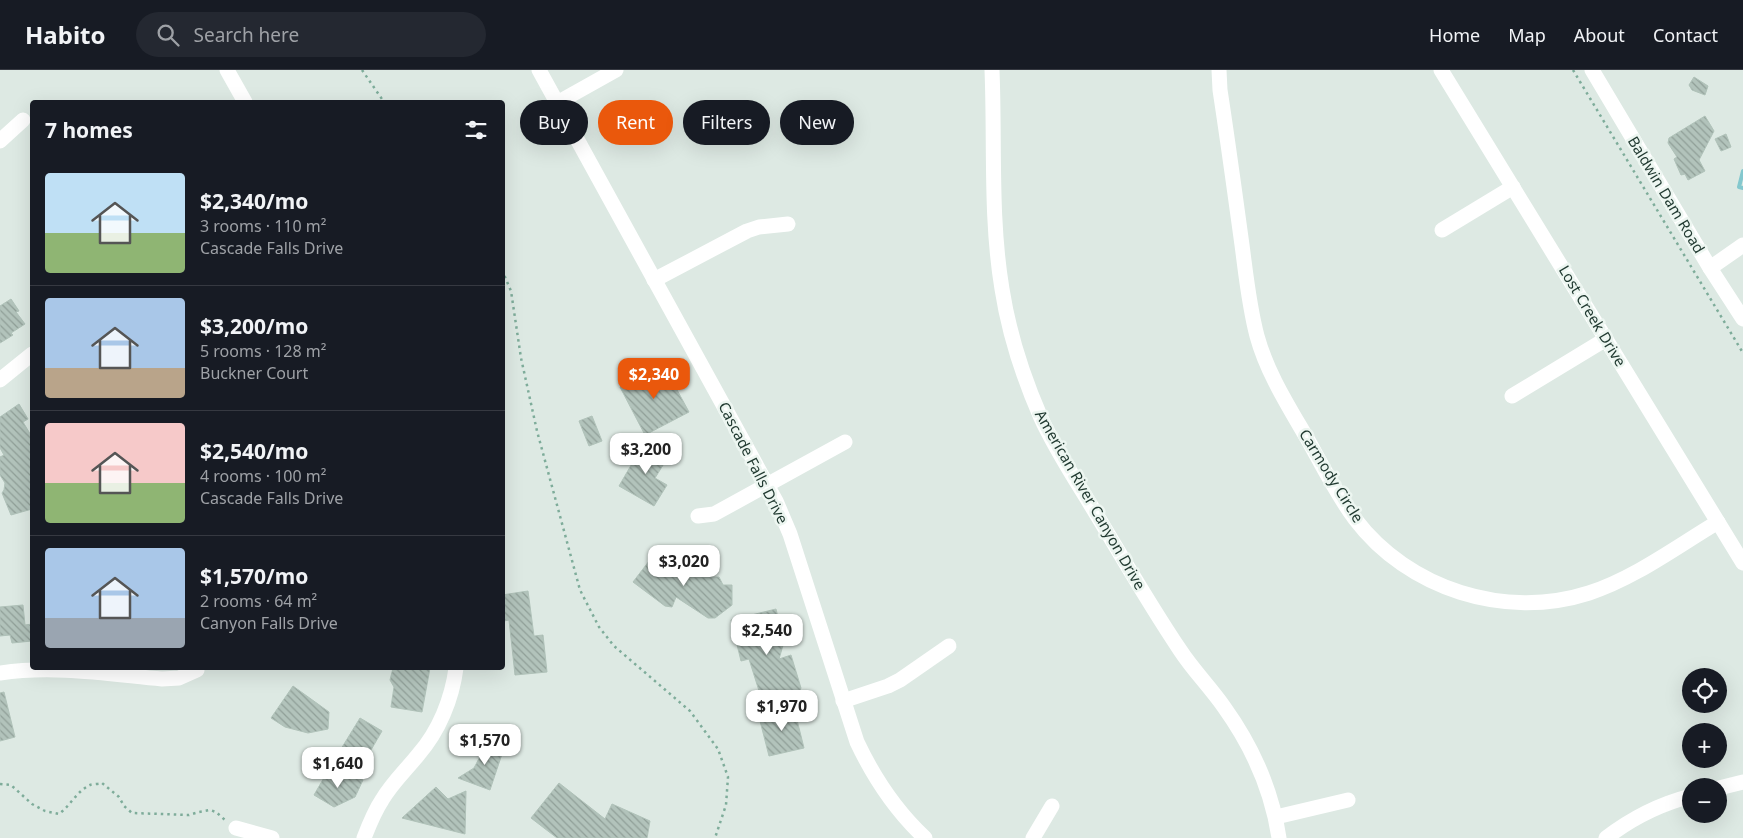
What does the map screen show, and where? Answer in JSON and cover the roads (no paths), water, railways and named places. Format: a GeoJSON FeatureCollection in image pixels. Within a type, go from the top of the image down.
{"type":"FeatureCollection","features":[{"type":"Feature","properties":{"kind":"street"},"geometry":{"type":"LineString","coordinates":[[227,70],[244,100]]}},
{"type":"Feature","properties":{"kind":"street","name":"Cascade Falls Drive"},"geometry":{"type":"LineString","coordinates":[[539,70],[555,100]]}},
{"type":"Feature","properties":{"kind":"street"},"geometry":{"type":"LineString","coordinates":[[562,100],[616,70]]}},
{"type":"Feature","properties":{"kind":"street","name":"American River Canyon Drive"},"geometry":{"type":"LineString","coordinates":[[992,70],[997,255],[1008,322],[1028,388],[1058,450],[1160,622],[1241,732],[1266,784],[1280,838]]}},
{"type":"Feature","properties":{"kind":"street","name":"Carmody Circle"},"geometry":{"type":"LineString","coordinates":[[1220,70],[1220,90],[1250,299],[1260,346],[1275,382],[1343,501],[1366,531],[1387,552],[1414,572],[1455,591],[1499,601],[1543,602],[1573,597],[1608,586],[1629,576],[1718,522]]}},
{"type":"Feature","properties":{"kind":"street","name":"Lost Creek Drive"},"geometry":{"type":"LineString","coordinates":[[1442,70],[1743,563]]}},
{"type":"Feature","properties":{"kind":"street","name":"Baldwin Dam Road"},"geometry":{"type":"LineString","coordinates":[[1592,70],[1710,268],[1743,319]]}},
{"type":"Feature","properties":{"kind":"street"},"geometry":{"type":"LineString","coordinates":[[0,141],[23,120]]}},
{"type":"Feature","properties":{"kind":"street","name":"Cascade Falls Drive"},"geometry":{"type":"LineString","coordinates":[[580,145],[767,485],[790,534],[843,701],[857,742],[869,768],[896,808],[925,838]]}},
{"type":"Feature","properties":{"kind":"street"},"geometry":{"type":"LineString","coordinates":[[1442,230],[1513,187]]}},
{"type":"Feature","properties":{"kind":"street"},"geometry":{"type":"LineString","coordinates":[[654,280],[746,231],[759,227],[788,224]]}},
{"type":"Feature","properties":{"kind":"street"},"geometry":{"type":"LineString","coordinates":[[1710,268],[1743,245]]}},
{"type":"Feature","properties":{"kind":"street"},"geometry":{"type":"LineString","coordinates":[[1512,396],[1606,339]]}},
{"type":"Feature","properties":{"kind":"street"},"geometry":{"type":"LineString","coordinates":[[0,380],[30,362]]}},
{"type":"Feature","properties":{"kind":"street"},"geometry":{"type":"LineString","coordinates":[[698,516],[714,514],[845,442]]}},
{"type":"Feature","properties":{"kind":"street"},"geometry":{"type":"LineString","coordinates":[[843,701],[900,680],[949,646]]}},
{"type":"Feature","properties":{"kind":"street"},"geometry":{"type":"LineString","coordinates":[[0,673],[30,670]]}},
{"type":"Feature","properties":{"kind":"street"},"geometry":{"type":"LineString","coordinates":[[75,670],[129,672],[162,679],[179,678],[197,670]]}},
{"type":"Feature","properties":{"kind":"street"},"geometry":{"type":"LineString","coordinates":[[364,838],[382,799],[419,754],[440,721],[450,694],[456,670]]}},
{"type":"Feature","properties":{"kind":"street"},"geometry":{"type":"LineString","coordinates":[[1727,786],[1743,782]]}},
{"type":"Feature","properties":{"kind":"street"},"geometry":{"type":"LineString","coordinates":[[1606,838],[1636,818],[1682,799]]}},
{"type":"Feature","properties":{"kind":"street"},"geometry":{"type":"LineString","coordinates":[[1276,817],[1348,800]]}},
{"type":"Feature","properties":{"kind":"street"},"geometry":{"type":"LineString","coordinates":[[1034,838],[1052,806]]}},
{"type":"Feature","properties":{"kind":"street"},"geometry":{"type":"LineString","coordinates":[[236,828],[272,838]]}},
{"type":"Feature","properties":{"kind":"waterway"},"geometry":{"type":"LineString","coordinates":[[1743,171],[1739,187],[1743,188]]}}]}
